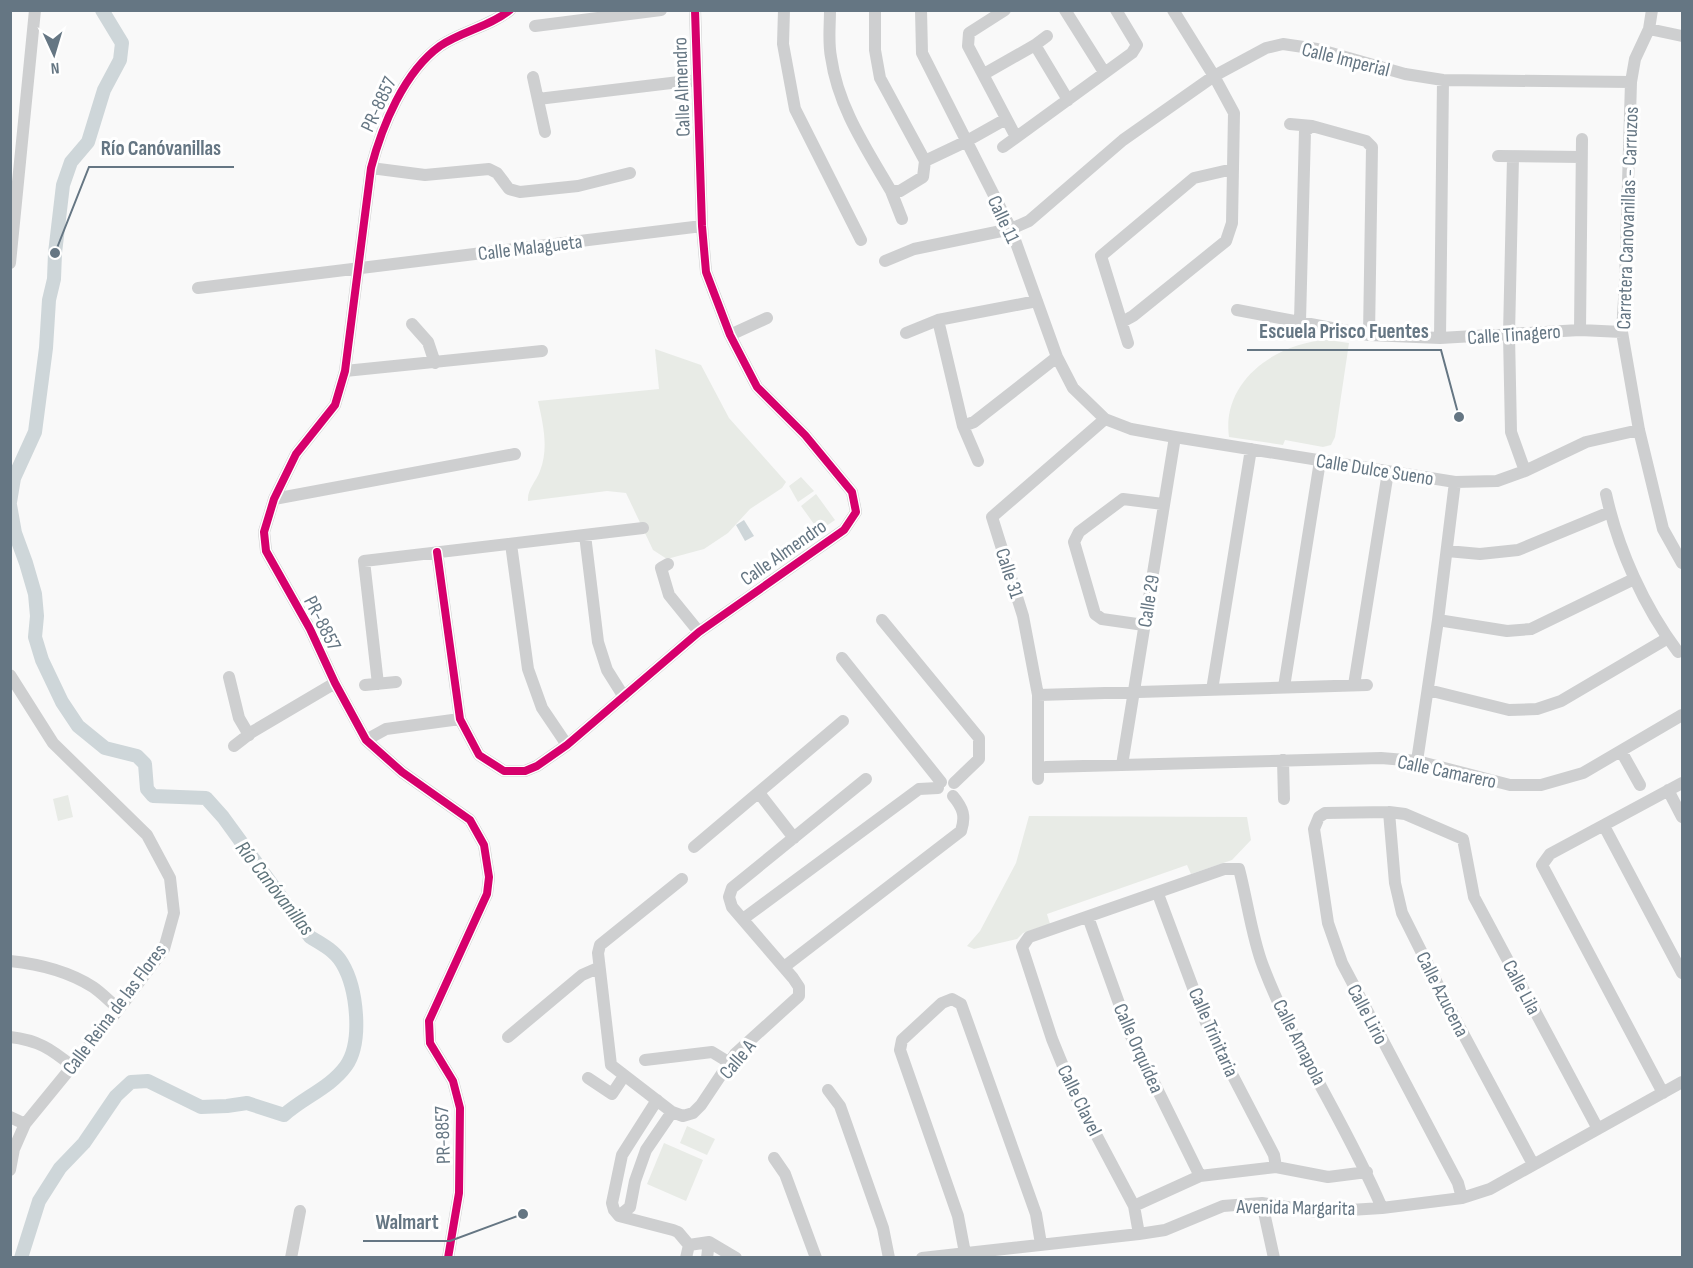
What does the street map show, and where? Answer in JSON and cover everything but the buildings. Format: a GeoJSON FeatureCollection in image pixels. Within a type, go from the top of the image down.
{"type":"FeatureCollection","features":[{"type":"Feature","properties":{"kind":"street"},"geometry":{"type":"LineString","coordinates":[[10,263],[35,10]]}},
{"type":"Feature","properties":{"kind":"street","name":"PR-8857"},"geometry":{"type":"LineString","coordinates":[[448,1257],[459,1192],[460,1108],[453,1081],[429,1043],[429,1021],[487,894],[489,877],[484,845],[470,820],[402,772],[366,740],[335,683],[310,629],[266,551],[264,532],[274,499],[296,454],[335,405],[345,371],[372,168],[378,140],[410,75],[420,65],[441,46],[498,20],[510,10]]}},
{"type":"Feature","properties":{"kind":"street"},"geometry":{"type":"LineString","coordinates":[[535,26],[661,10]]}},
{"type":"Feature","properties":{"kind":"street","name":"Calle Almendro"},"geometry":{"type":"LineString","coordinates":[[437,552],[460,719],[479,755],[504,771],[525,771],[567,746],[699,632],[844,530],[855,512],[852,492],[805,435],[757,387],[730,335],[706,272],[702,226],[695,10]]}},
{"type":"Feature","properties":{"kind":"street"},"geometry":{"type":"LineString","coordinates":[[784,10],[783,44],[795,109],[861,240]]}},
{"type":"Feature","properties":{"kind":"street"},"geometry":{"type":"LineString","coordinates":[[830,10],[830,54],[836,85],[850,120],[891,191],[902,219]]}},
{"type":"Feature","properties":{"kind":"street"},"geometry":{"type":"LineString","coordinates":[[875,10],[875,50],[880,78],[925,161],[923,177],[900,191],[891,191]]}},
{"type":"Feature","properties":{"kind":"street","name":"Calle 11"},"geometry":{"type":"LineString","coordinates":[[921,10],[922,53],[1011,229],[1057,357],[1072,388],[1105,419]]}},
{"type":"Feature","properties":{"kind":"street"},"geometry":{"type":"LineString","coordinates":[[1005,10],[969,33],[968,46],[1016,137]]}},
{"type":"Feature","properties":{"kind":"street"},"geometry":{"type":"LineString","coordinates":[[1065,10],[1104,72]]}},
{"type":"Feature","properties":{"kind":"street"},"geometry":{"type":"LineString","coordinates":[[1003,147],[1132,53],[1137,45],[1116,10]]}},
{"type":"Feature","properties":{"kind":"street"},"geometry":{"type":"LineString","coordinates":[[1122,322],[1133,316],[1226,241],[1232,223],[1234,113],[1173,10]]}},
{"type":"Feature","properties":{"kind":"street","name":"Carretera Canovanillas - Carruzos"},"geometry":{"type":"LineString","coordinates":[[1652,10],[1649,29],[1635,58],[1631,82],[1626,271],[1622,332],[1638,430],[1663,529],[1683,563]]}},
{"type":"Feature","properties":{"kind":"street"},"geometry":{"type":"LineString","coordinates":[[1649,29],[1683,36]]}},
{"type":"Feature","properties":{"kind":"street"},"geometry":{"type":"LineString","coordinates":[[984,74],[1047,36]]}},
{"type":"Feature","properties":{"kind":"street","name":"Calle Imperial"},"geometry":{"type":"LineString","coordinates":[[885,261],[914,249],[1011,229],[1029,221],[1123,140],[1214,76],[1266,48],[1283,44],[1317,49],[1406,75],[1443,80],[1631,82]]}},
{"type":"Feature","properties":{"kind":"street"},"geometry":{"type":"LineString","coordinates":[[1035,45],[1068,100]]}},
{"type":"Feature","properties":{"kind":"street"},"geometry":{"type":"LineString","coordinates":[[533,77],[545,132]]}},
{"type":"Feature","properties":{"kind":"street"},"geometry":{"type":"LineString","coordinates":[[538,99],[696,80]]}},
{"type":"Feature","properties":{"kind":"street"},"geometry":{"type":"LineString","coordinates":[[1440,338],[1443,80]]}},
{"type":"Feature","properties":{"kind":"street"},"geometry":{"type":"LineString","coordinates":[[925,161],[1006,119]]}},
{"type":"Feature","properties":{"kind":"street"},"geometry":{"type":"LineString","coordinates":[[1290,124],[1312,126],[1366,141],[1372,147],[1369,335]]}},
{"type":"Feature","properties":{"kind":"street"},"geometry":{"type":"LineString","coordinates":[[1300,321],[1305,131],[1312,126]]}},
{"type":"Feature","properties":{"kind":"street"},"geometry":{"type":"LineString","coordinates":[[1580,330],[1582,139]]}},
{"type":"Feature","properties":{"kind":"street"},"geometry":{"type":"LineString","coordinates":[[1498,156],[1581,157]]}},
{"type":"Feature","properties":{"kind":"street"},"geometry":{"type":"LineString","coordinates":[[1513,157],[1509,335],[1511,432],[1525,471]]}},
{"type":"Feature","properties":{"kind":"street"},"geometry":{"type":"LineString","coordinates":[[372,168],[425,175],[489,169],[497,173],[509,189],[520,192],[578,186],[630,173]]}},
{"type":"Feature","properties":{"kind":"street"},"geometry":{"type":"LineString","coordinates":[[1128,343],[1101,256],[1194,178],[1233,169]]}},
{"type":"Feature","properties":{"kind":"street","name":"Calle Malagueta"},"geometry":{"type":"LineString","coordinates":[[198,288],[702,226]]}},
{"type":"Feature","properties":{"kind":"street"},"geometry":{"type":"LineString","coordinates":[[906,333],[938,320],[1037,301]]}},
{"type":"Feature","properties":{"kind":"street","name":"Calle Tinagero"},"geometry":{"type":"LineString","coordinates":[[1238,310],[1369,335],[1440,338],[1580,330],[1622,332]]}},
{"type":"Feature","properties":{"kind":"street"},"geometry":{"type":"LineString","coordinates":[[730,335],[767,318]]}},
{"type":"Feature","properties":{"kind":"street"},"geometry":{"type":"LineString","coordinates":[[938,320],[963,426],[978,461]]}},
{"type":"Feature","properties":{"kind":"street"},"geometry":{"type":"LineString","coordinates":[[412,324],[428,342],[435,363]]}},
{"type":"Feature","properties":{"kind":"street"},"geometry":{"type":"LineString","coordinates":[[345,371],[542,351]]}},
{"type":"Feature","properties":{"kind":"street"},"geometry":{"type":"LineString","coordinates":[[963,426],[974,422],[1057,357]]}},
{"type":"Feature","properties":{"kind":"street","name":"Calle Dulce Sueno"},"geometry":{"type":"LineString","coordinates":[[1105,419],[1131,429],[1175,437],[1455,482],[1497,482],[1586,442],[1638,430]]}},
{"type":"Feature","properties":{"kind":"street","name":"Calle 31"},"geometry":{"type":"LineString","coordinates":[[1038,779],[1038,695],[1023,616],[992,517],[1105,419]]}},
{"type":"Feature","properties":{"kind":"street","name":"Calle 29"},"geometry":{"type":"LineString","coordinates":[[1122,765],[1175,437]]}},
{"type":"Feature","properties":{"kind":"street"},"geometry":{"type":"LineString","coordinates":[[1212,690],[1251,449]]}},
{"type":"Feature","properties":{"kind":"street"},"geometry":{"type":"LineString","coordinates":[[274,499],[515,454]]}},
{"type":"Feature","properties":{"kind":"street"},"geometry":{"type":"LineString","coordinates":[[1284,687],[1320,460]]}},
{"type":"Feature","properties":{"kind":"street"},"geometry":{"type":"LineString","coordinates":[[1354,685],[1388,472]]}},
{"type":"Feature","properties":{"kind":"street"},"geometry":{"type":"LineString","coordinates":[[1417,761],[1455,482]]}},
{"type":"Feature","properties":{"kind":"street"},"geometry":{"type":"LineString","coordinates":[[1606,494],[1610,512],[1634,579],[1677,653]]}},
{"type":"Feature","properties":{"kind":"street"},"geometry":{"type":"LineString","coordinates":[[1144,626],[1102,619],[1095,614],[1074,542],[1079,532],[1123,499],[1163,504]]}},
{"type":"Feature","properties":{"kind":"street"},"geometry":{"type":"LineString","coordinates":[[1447,551],[1480,554],[1518,550],[1610,512]]}},
{"type":"Feature","properties":{"kind":"street"},"geometry":{"type":"LineString","coordinates":[[396,682],[371,684],[364,561],[643,528]]}},
{"type":"Feature","properties":{"kind":"street"},"geometry":{"type":"LineString","coordinates":[[585,535],[598,642],[607,670],[624,697]]}},
{"type":"Feature","properties":{"kind":"street"},"geometry":{"type":"LineString","coordinates":[[511,544],[528,669],[542,708],[567,746]]}},
{"type":"Feature","properties":{"kind":"street"},"geometry":{"type":"LineString","coordinates":[[668,564],[661,568],[669,595],[699,632]]}},
{"type":"Feature","properties":{"kind":"street"},"geometry":{"type":"LineString","coordinates":[[1438,620],[1507,631],[1531,629],[1634,579]]}},
{"type":"Feature","properties":{"kind":"street"},"geometry":{"type":"LineString","coordinates":[[882,620],[979,738],[979,759],[953,789]]}},
{"type":"Feature","properties":{"kind":"street"},"geometry":{"type":"LineString","coordinates":[[1428,690],[1509,710],[1537,709],[1561,701],[1668,638]]}},
{"type":"Feature","properties":{"kind":"street"},"geometry":{"type":"LineString","coordinates":[[842,658],[939,785]]}},
{"type":"Feature","properties":{"kind":"street","name":"Calle Reina de las Flores"},"geometry":{"type":"LineString","coordinates":[[10,675],[53,743],[147,835],[170,878],[174,913],[164,949],[119,1009],[25,1124],[14,1149],[10,1170]]}},
{"type":"Feature","properties":{"kind":"street"},"geometry":{"type":"LineString","coordinates":[[229,676],[239,718],[249,735]]}},
{"type":"Feature","properties":{"kind":"street"},"geometry":{"type":"LineString","coordinates":[[234,746],[335,683]]}},
{"type":"Feature","properties":{"kind":"street"},"geometry":{"type":"LineString","coordinates":[[1038,695],[1367,685]]}},
{"type":"Feature","properties":{"kind":"street","name":"Calle Camarero"},"geometry":{"type":"LineString","coordinates":[[1046,767],[1381,758],[1417,761],[1510,785],[1541,785],[1582,773],[1683,714]]}},
{"type":"Feature","properties":{"kind":"street"},"geometry":{"type":"LineString","coordinates":[[366,740],[386,729],[460,719]]}},
{"type":"Feature","properties":{"kind":"street"},"geometry":{"type":"LineString","coordinates":[[694,847],[843,721]]}},
{"type":"Feature","properties":{"kind":"street"},"geometry":{"type":"LineString","coordinates":[[1620,751],[1640,785]]}},
{"type":"Feature","properties":{"kind":"street"},"geometry":{"type":"LineString","coordinates":[[1283,760],[1284,799]]}},
{"type":"Feature","properties":{"kind":"street","name":"Calle A"},"geometry":{"type":"LineString","coordinates":[[672,1112],[683,1116],[693,1113],[701,1105],[735,1054],[799,996],[800,987],[732,907],[729,897],[732,888],[866,779]]}},
{"type":"Feature","properties":{"kind":"street"},"geometry":{"type":"LineString","coordinates":[[743,919],[919,789],[939,785],[947,780],[963,810],[961,831],[784,967]]}},
{"type":"Feature","properties":{"kind":"street"},"geometry":{"type":"LineString","coordinates":[[1662,1093],[1542,865],[1550,854],[1683,783]]}},
{"type":"Feature","properties":{"kind":"street"},"geometry":{"type":"LineString","coordinates":[[1668,790],[1683,817]]}},
{"type":"Feature","properties":{"kind":"street"},"geometry":{"type":"LineString","coordinates":[[759,793],[794,838]]}},
{"type":"Feature","properties":{"kind":"street","name":"Calle Lirio"},"geometry":{"type":"LineString","coordinates":[[1389,812],[1325,813],[1318,817],[1314,829],[1328,923],[1342,963],[1458,1183],[1462,1198]]}},
{"type":"Feature","properties":{"kind":"street","name":"Calle Lila"},"geometry":{"type":"LineString","coordinates":[[1389,812],[1405,814],[1463,839],[1474,897],[1598,1129]]}},
{"type":"Feature","properties":{"kind":"street","name":"Calle Azucena"},"geometry":{"type":"LineString","coordinates":[[1389,812],[1395,883],[1402,913],[1451,1011],[1533,1164]]}},
{"type":"Feature","properties":{"kind":"street"},"geometry":{"type":"LineString","coordinates":[[1604,825],[1683,973]]}},
{"type":"Feature","properties":{"kind":"street","name":"Calle Amapola"},"geometry":{"type":"LineString","coordinates":[[1158,894],[1224,869],[1239,869],[1262,965],[1288,1023],[1367,1172],[1382,1208]]}},
{"type":"Feature","properties":{"kind":"street"},"geometry":{"type":"LineString","coordinates":[[619,1216],[630,1207],[638,1165],[672,1112],[611,1065],[598,953],[600,945],[682,879]]}},
{"type":"Feature","properties":{"kind":"street"},"geometry":{"type":"LineString","coordinates":[[1088,917],[1158,894]]}},
{"type":"Feature","properties":{"kind":"street","name":"Calle Trinitaria"},"geometry":{"type":"LineString","coordinates":[[1158,894],[1208,1028],[1274,1155],[1276,1167]]}},
{"type":"Feature","properties":{"kind":"street","name":"Calle Clavel"},"geometry":{"type":"LineString","coordinates":[[1088,917],[1029,937],[1022,947],[1052,1039],[1074,1093],[1134,1206],[1139,1234]]}},
{"type":"Feature","properties":{"kind":"street","name":"Calle Orquídea"},"geometry":{"type":"LineString","coordinates":[[1088,917],[1130,1034],[1200,1176]]}},
{"type":"Feature","properties":{"kind":"street"},"geometry":{"type":"LineString","coordinates":[[10,961],[37,964],[65,974],[94,988],[119,1009]]}},
{"type":"Feature","properties":{"kind":"street"},"geometry":{"type":"LineString","coordinates":[[508,1037],[582,975],[598,968]]}},
{"type":"Feature","properties":{"kind":"street"},"geometry":{"type":"LineString","coordinates":[[965,1253],[958,1216],[900,1050],[902,1040],[942,1003],[952,999],[961,1004],[976,1044],[1036,1214],[1041,1244]]}},
{"type":"Feature","properties":{"kind":"street"},"geometry":{"type":"LineString","coordinates":[[10,1037],[27,1039],[50,1048],[72,1066]]}},
{"type":"Feature","properties":{"kind":"street"},"geometry":{"type":"LineString","coordinates":[[645,1060],[712,1052],[730,1063]]}},
{"type":"Feature","properties":{"kind":"street"},"geometry":{"type":"LineString","coordinates":[[588,1078],[612,1094],[624,1076]]}},
{"type":"Feature","properties":{"kind":"street","name":"Avenida Margarita"},"geometry":{"type":"LineString","coordinates":[[922,1257],[1166,1230],[1223,1206],[1262,1203],[1318,1212],[1382,1208],[1462,1198],[1490,1190],[1683,1082]]}},
{"type":"Feature","properties":{"kind":"street"},"geometry":{"type":"LineString","coordinates":[[828,1090],[840,1106],[883,1228],[889,1257]]}},
{"type":"Feature","properties":{"kind":"street"},"geometry":{"type":"LineString","coordinates":[[657,1100],[622,1155],[612,1203],[619,1216],[678,1232],[689,1245]]}},
{"type":"Feature","properties":{"kind":"street"},"geometry":{"type":"LineString","coordinates":[[10,1117],[25,1124]]}},
{"type":"Feature","properties":{"kind":"street"},"geometry":{"type":"LineString","coordinates":[[774,1158],[785,1174],[816,1257]]}},
{"type":"Feature","properties":{"kind":"street"},"geometry":{"type":"LineString","coordinates":[[1134,1206],[1200,1176],[1276,1167],[1328,1177],[1367,1172]]}},
{"type":"Feature","properties":{"kind":"street"},"geometry":{"type":"LineString","coordinates":[[1262,1203],[1274,1257]]}},
{"type":"Feature","properties":{"kind":"street"},"geometry":{"type":"LineString","coordinates":[[291,1257],[300,1211]]}},
{"type":"Feature","properties":{"kind":"street"},"geometry":{"type":"LineString","coordinates":[[689,1245],[709,1242],[736,1257]]}},
{"type":"Feature","properties":{"kind":"street"},"geometry":{"type":"LineString","coordinates":[[707,1257],[709,1242]]}},
{"type":"Feature","properties":{"kind":"street"},"geometry":{"type":"LineString","coordinates":[[686,1257],[689,1245]]}},
{"type":"Feature","properties":{"kind":"shaded area"},"geometry":{"type":"Polygon","coordinates":[[[1328,340],[1349,343],[1335,437],[1331,445],[1323,447],[1285,440],[1283,445],[1229,437],[1229,417],[1234,398],[1257,368],[1290,348],[1309,342],[1328,340]]]}},
{"type":"Feature","properties":{"kind":"shaded area"},"geometry":{"type":"Polygon","coordinates":[[[655,349],[701,365],[729,418],[786,482],[782,488],[750,509],[728,533],[704,549],[667,559],[653,550],[626,493],[607,491],[528,501],[544,454],[542,418],[538,401],[659,389],[655,349]]]}},
{"type":"Feature","properties":{"kind":"shaded area"},"geometry":{"type":"Polygon","coordinates":[[[801,477],[814,491],[798,502],[789,486],[801,477]]]}},
{"type":"Feature","properties":{"kind":"shaded area"},"geometry":{"type":"Polygon","coordinates":[[[816,494],[835,520],[819,531],[801,506],[816,494]]]}},
{"type":"Feature","properties":{"kind":"shaded area"},"geometry":{"type":"Polygon","coordinates":[[[744,520],[754,536],[745,541],[736,525],[744,520]]]}},
{"type":"Feature","properties":{"kind":"shaded area"},"geometry":{"type":"Polygon","coordinates":[[[68,795],[73,817],[58,821],[53,799],[68,795]]]}},
{"type":"Feature","properties":{"kind":"shaded area"},"geometry":{"type":"Polygon","coordinates":[[[1029,816],[1247,817],[1251,840],[1232,860],[1191,874],[1187,865],[1047,914],[1050,924],[1023,933],[1017,939],[974,949],[967,946],[980,931],[1016,863],[1029,816]]]}},
{"type":"Feature","properties":{"kind":"shaded area"},"geometry":{"type":"Polygon","coordinates":[[[687,1126],[715,1139],[707,1155],[680,1143],[687,1126]]]}},
{"type":"Feature","properties":{"kind":"shaded area"},"geometry":{"type":"Polygon","coordinates":[[[664,1143],[703,1160],[686,1201],[647,1184],[664,1143]]]}},
{"type":"Feature","properties":{"kind":"waterway","name":"Río Canóvanillas"},"geometry":{"type":"LineString","coordinates":[[10,502],[14,478],[35,432],[63,185],[71,162],[88,142],[104,90],[120,60],[122,43],[102,10]]}},
{"type":"Feature","properties":{"kind":"waterway","name":"Río Canóvanillas"},"geometry":{"type":"LineString","coordinates":[[10,505],[15,533],[35,594],[37,616],[35,637],[42,660],[62,702],[78,726],[105,748],[137,756],[145,764],[147,789],[153,796],[206,798],[223,817],[310,937],[328,948],[342,963],[351,986],[356,1015],[355,1043],[346,1066],[325,1086],[284,1115],[247,1103],[201,1107],[148,1081],[131,1082],[116,1096],[84,1143],[60,1168],[39,1201],[21,1258]]}},
{"type":"Feature","properties":{"kind":"cycle path"},"geometry":{"type":"LineString","coordinates":[[448,1258],[459,1193],[460,1108],[453,1081],[430,1043],[429,1021],[487,894],[489,877],[484,845],[470,820],[402,772],[366,740],[335,683],[310,629],[266,551],[264,532],[274,499],[296,454],[335,405],[345,371],[371,168],[381,135],[396,101],[416,70],[440,46],[493,21],[510,10]]}},
{"type":"Feature","properties":{"kind":"cycle path"},"geometry":{"type":"LineString","coordinates":[[437,552],[460,719],[479,755],[504,771],[525,771],[537,766],[567,745],[699,632],[844,530],[856,512],[852,492],[805,435],[757,387],[730,335],[706,272],[702,226],[695,10]]}},
{"type":"Feature","properties":{"kind":"place","name":"Río Canóvanillas"},"geometry":{"type":"Point","coordinates":[55,253]}},
{"type":"Feature","properties":{"kind":"place","name":"Escuela Prisco Fuentes"},"geometry":{"type":"Point","coordinates":[1459,417]}},
{"type":"Feature","properties":{"kind":"place","name":"Walmart"},"geometry":{"type":"Point","coordinates":[523,1214]}}]}
